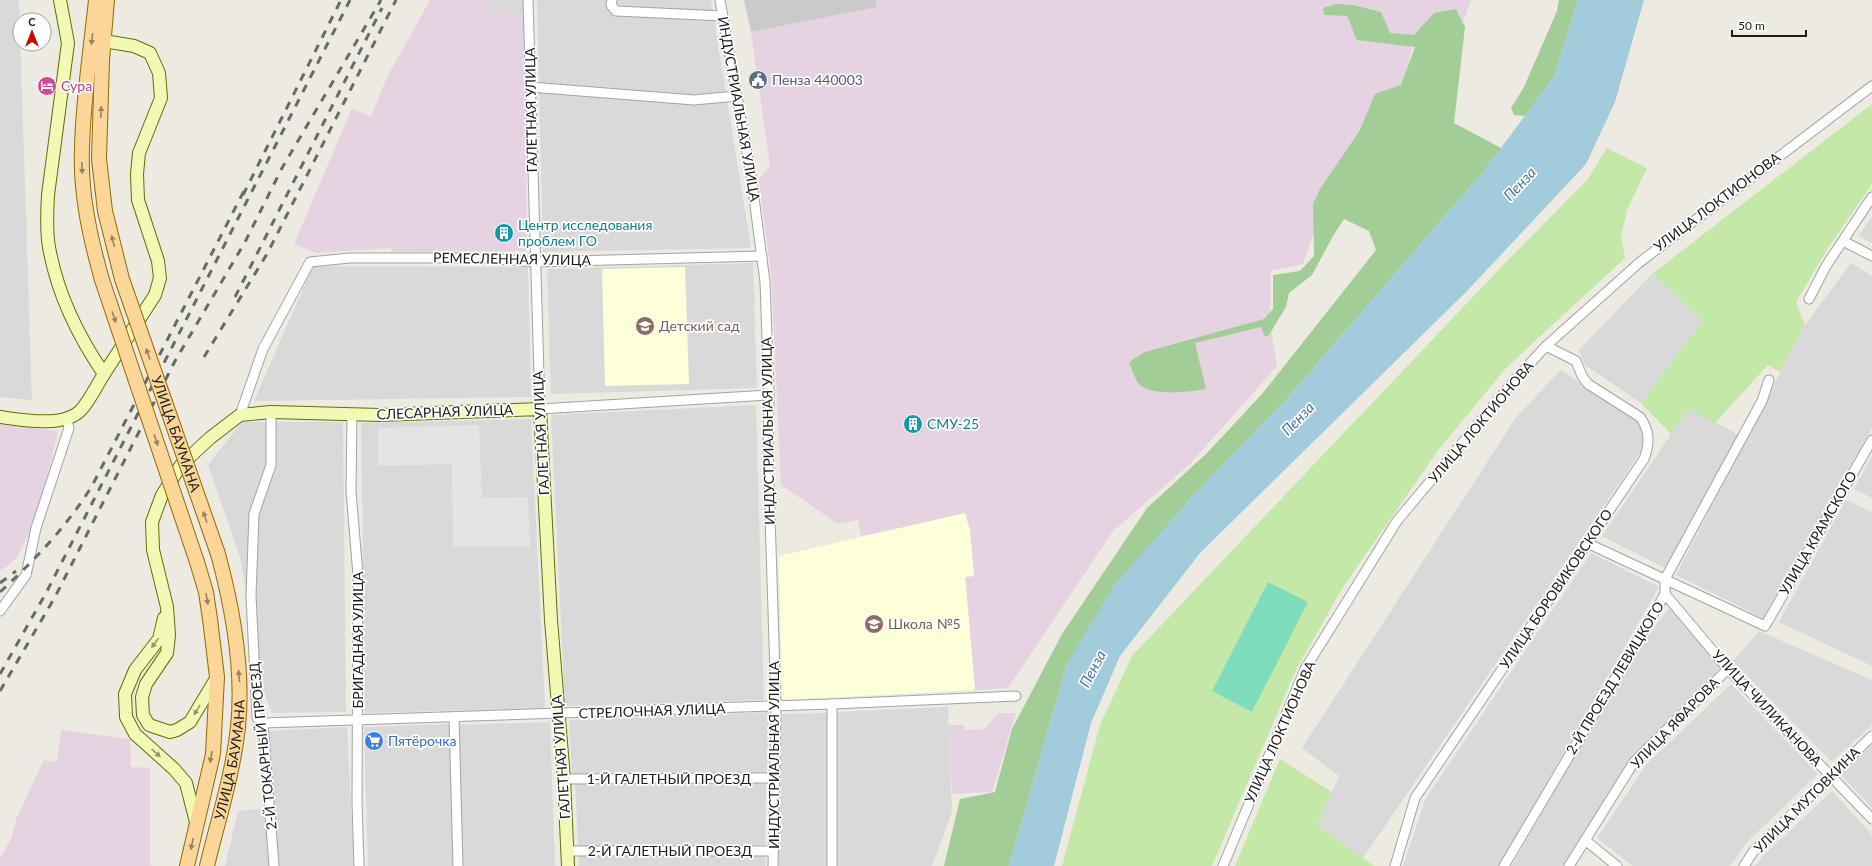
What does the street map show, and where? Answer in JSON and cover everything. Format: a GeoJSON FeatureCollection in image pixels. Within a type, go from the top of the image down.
{"type":"FeatureCollection","features":[{"type":"Feature","properties":{"kind":"main road","name":"УЛИЦА БАУМАНА"},"geometry":{"type":"LineString","coordinates":[[96,0],[82,149],[83,186],[90,235],[102,280],[197,562],[207,599],[215,649],[217,677],[213,754],[187,866]]}},
{"type":"Feature","properties":{"kind":"main road","name":"УЛИЦА БАУМАНА"},"geometry":{"type":"LineString","coordinates":[[107,0],[99,159],[105,211],[122,279],[218,554],[229,594],[239,686],[238,727],[228,780],[207,866]]}},
{"type":"Feature","properties":{"kind":"street"},"geometry":{"type":"LineString","coordinates":[[60,0],[68,43],[48,195],[47,220],[49,246],[58,287],[80,336],[104,374]]}},
{"type":"Feature","properties":{"kind":"street","name":"ГАЛЕТНАЯ УЛИЦА"},"geometry":{"type":"LineString","coordinates":[[528,0],[534,262],[540,410],[551,620],[564,779],[568,866]]}},
{"type":"Feature","properties":{"kind":"street"},"geometry":{"type":"LineString","coordinates":[[612,0],[611,6],[616,11],[723,16]]}},
{"type":"Feature","properties":{"kind":"street","name":"ИНДУСТРИАЛЬНАЯ УЛИЦА"},"geometry":{"type":"LineString","coordinates":[[720,0],[751,175],[765,282],[769,395],[768,451],[776,706],[773,866]]}},
{"type":"Feature","properties":{"kind":"street"},"geometry":{"type":"LineString","coordinates":[[0,417],[52,421],[67,419],[80,411],[155,295],[160,278],[158,261],[138,200],[137,174],[140,153],[161,98],[159,73],[150,53],[134,46],[104,41]]}},
{"type":"Feature","properties":{"kind":"street","name":"УЛИЦА ЛОКТИОНОВА"},"geometry":{"type":"LineString","coordinates":[[1223,866],[1305,669],[1397,521],[1417,496],[1513,382],[1546,346],[1640,262],[1872,86]]}},
{"type":"Feature","properties":{"kind":"street"},"geometry":{"type":"LineString","coordinates":[[530,87],[694,100],[737,96]]}},
{"type":"Feature","properties":{"kind":"street"},"geometry":{"type":"LineString","coordinates":[[1809,299],[1826,266],[1872,197]]}},
{"type":"Feature","properties":{"kind":"street"},"geometry":{"type":"LineString","coordinates":[[1843,241],[1872,256]]}},
{"type":"Feature","properties":{"kind":"street","name":"РЕМЕСЛЕННАЯ УЛИЦА"},"geometry":{"type":"LineString","coordinates":[[240,415],[263,349],[310,262],[350,258],[403,257],[487,258],[534,262],[762,256]]}},
{"type":"Feature","properties":{"kind":"street","name":"УЛИЦА БОРОВИКОВСКОГО"},"geometry":{"type":"LineString","coordinates":[[1395,866],[1415,798],[1644,459],[1649,447],[1649,437],[1646,426],[1640,417],[1588,384],[1582,376],[1576,361],[1546,346]]}},
{"type":"Feature","properties":{"kind":"street","name":"2-Й ПРОЕЗД ЛЕВИЦКОГО"},"geometry":{"type":"LineString","coordinates":[[1504,866],[1665,594],[1665,579],[1762,401],[1769,380]]}},
{"type":"Feature","properties":{"kind":"street","name":"СЛЕСАРНАЯ УЛИЦА"},"geometry":{"type":"LineString","coordinates":[[240,415],[271,412],[380,415],[540,410],[769,395]]}},
{"type":"Feature","properties":{"kind":"street","name":"2-Й ТОКАРНЫЙ ПРОЕЗД"},"geometry":{"type":"LineString","coordinates":[[271,412],[271,465],[254,514],[251,596],[257,718],[263,723],[274,866]]}},
{"type":"Feature","properties":{"kind":"street","name":"БРИГАДНАЯ УЛИЦА"},"geometry":{"type":"LineString","coordinates":[[352,414],[351,491],[358,575],[357,802],[359,866]]}},
{"type":"Feature","properties":{"kind":"street"},"geometry":{"type":"LineString","coordinates":[[217,677],[190,722],[177,730],[170,732],[149,724],[143,715],[142,697],[146,684],[167,653],[169,635],[167,607],[153,550],[152,522],[162,495],[181,466],[210,438],[240,415]]}},
{"type":"Feature","properties":{"kind":"street"},"geometry":{"type":"LineString","coordinates":[[0,611],[26,575],[36,528],[69,428],[67,419]]}},
{"type":"Feature","properties":{"kind":"street","name":"УЛИЦА КРАМСКОГО"},"geometry":{"type":"LineString","coordinates":[[1665,579],[1765,626],[1872,440]]}},
{"type":"Feature","properties":{"kind":"street"},"geometry":{"type":"LineString","coordinates":[[1587,543],[1665,579]]}},
{"type":"Feature","properties":{"kind":"street","name":"УЛИЦА ЧИЛИКАНОВА"},"geometry":{"type":"LineString","coordinates":[[1665,594],[1728,669],[1872,819]]}},
{"type":"Feature","properties":{"kind":"street"},"geometry":{"type":"LineString","coordinates":[[167,607],[159,639],[136,670],[125,694],[126,717],[135,734],[174,769],[186,782],[196,822]]}},
{"type":"Feature","properties":{"kind":"street","name":"УЛИЦА ЯФАРОВА"},"geometry":{"type":"LineString","coordinates":[[1569,866],[1634,762],[1728,669]]}},
{"type":"Feature","properties":{"kind":"street","name":"СТРЕЛОЧНАЯ УЛИЦА"},"geometry":{"type":"LineString","coordinates":[[263,723],[558,714],[1016,696]]}},
{"type":"Feature","properties":{"kind":"street"},"geometry":{"type":"LineString","coordinates":[[832,704],[832,866]]}},
{"type":"Feature","properties":{"kind":"street"},"geometry":{"type":"LineString","coordinates":[[454,717],[458,866]]}},
{"type":"Feature","properties":{"kind":"street","name":"УЛИЦА МУТОВКИНА"},"geometry":{"type":"LineString","coordinates":[[1744,866],[1753,852],[1872,736]]}},
{"type":"Feature","properties":{"kind":"street","name":"1-Й ГАЛЕТНЫЙ ПРОЕЗД"},"geometry":{"type":"LineString","coordinates":[[564,779],[774,778]]}},
{"type":"Feature","properties":{"kind":"street"},"geometry":{"type":"LineString","coordinates":[[1585,840],[1618,866]]}},
{"type":"Feature","properties":{"kind":"street","name":"2-Й ГАЛЕТНЫЙ ПРОЕЗД"},"geometry":{"type":"LineString","coordinates":[[567,851],[773,851]]}},
{"type":"Feature","properties":{"kind":"shaded area"},"geometry":{"type":"Polygon","coordinates":[[[0,0],[19,0],[19,12],[12,12],[12,52],[21,52],[32,400],[0,397],[0,0]]]}},
{"type":"Feature","properties":{"kind":"shaded area"},"geometry":{"type":"Polygon","coordinates":[[[430,0],[486,0],[486,14],[524,14],[527,251],[391,252],[391,248],[316,253],[294,244],[352,108],[371,117],[386,79],[430,0]]]}},
{"type":"Feature","properties":{"kind":"shaded area"},"geometry":{"type":"Polygon","coordinates":[[[486,0],[523,0],[524,14],[485,14],[486,0]]]}},
{"type":"Feature","properties":{"kind":"shaded area"},"geometry":{"type":"Polygon","coordinates":[[[537,0],[711,0],[751,248],[543,252],[537,0]]]}},
{"type":"Feature","properties":{"kind":"shaded area"},"geometry":{"type":"Polygon","coordinates":[[[744,0],[876,0],[877,7],[751,32],[744,0]]]}},
{"type":"Feature","properties":{"kind":"shaded area"},"geometry":{"type":"Polygon","coordinates":[[[876,0],[1471,0],[1457,39],[1413,44],[1403,86],[1325,199],[1303,264],[1271,271],[1270,322],[1277,366],[1189,465],[1113,531],[1008,688],[975,690],[965,576],[974,576],[898,528],[861,536],[858,520],[838,524],[781,485],[771,274],[759,180],[770,165],[751,32],[877,7],[876,0]]]}},
{"type":"Feature","properties":{"kind":"shaded area"},"geometry":{"type":"Polygon","coordinates":[[[1872,217],[1872,243],[1858,236],[1872,217]]]}},
{"type":"Feature","properties":{"kind":"shaded area"},"geometry":{"type":"Polygon","coordinates":[[[753,263],[757,388],[551,394],[547,269],[753,263]]]}},
{"type":"Feature","properties":{"kind":"shaded area"},"geometry":{"type":"Polygon","coordinates":[[[1851,263],[1872,276],[1872,428],[1763,618],[1676,575],[1805,325],[1851,263]]]}},
{"type":"Feature","properties":{"kind":"shaded area"},"geometry":{"type":"Polygon","coordinates":[[[313,266],[528,267],[531,397],[254,401],[313,266]]]}},
{"type":"Feature","properties":{"kind":"shaded area","name":"Детский сад"},"geometry":{"type":"Polygon","coordinates":[[[685,267],[689,384],[605,386],[602,269],[685,267]]]}},
{"type":"Feature","properties":{"kind":"shaded area"},"geometry":{"type":"Polygon","coordinates":[[[1652,274],[1703,320],[1641,403],[1585,365],[1579,350],[1652,274]]]}},
{"type":"Feature","properties":{"kind":"shaded area"},"geometry":{"type":"Polygon","coordinates":[[[1561,370],[1637,421],[1646,444],[1363,858],[1317,825],[1339,776],[1302,748],[1517,416],[1561,370]]]}},
{"type":"Feature","properties":{"kind":"shaded area"},"geometry":{"type":"Polygon","coordinates":[[[756,405],[764,700],[565,706],[551,415],[756,405]]]}},
{"type":"Feature","properties":{"kind":"shaded area"},"geometry":{"type":"Polygon","coordinates":[[[1689,408],[1739,435],[1665,568],[1602,536],[1689,408]]]}},
{"type":"Feature","properties":{"kind":"shaded area"},"geometry":{"type":"Polygon","coordinates":[[[531,419],[545,708],[365,713],[361,423],[531,419]]]}},
{"type":"Feature","properties":{"kind":"shaded area"},"geometry":{"type":"Polygon","coordinates":[[[242,422],[343,422],[346,712],[272,713],[259,680],[241,560],[208,465],[242,422]]]}},
{"type":"Feature","properties":{"kind":"shaded area"},"geometry":{"type":"Polygon","coordinates":[[[0,424],[58,431],[39,513],[16,559],[0,571],[0,424]]]}},
{"type":"Feature","properties":{"kind":"shaded area"},"geometry":{"type":"Polygon","coordinates":[[[479,425],[482,498],[528,497],[530,547],[453,546],[452,464],[378,466],[378,428],[479,425]]]}},
{"type":"Feature","properties":{"kind":"shaded area"},"geometry":{"type":"Polygon","coordinates":[[[1872,456],[1872,498],[1854,489],[1872,456]]]}},
{"type":"Feature","properties":{"kind":"shaded area"},"geometry":{"type":"Polygon","coordinates":[[[1846,500],[1872,512],[1872,666],[1779,622],[1846,500]]]}},
{"type":"Feature","properties":{"kind":"shaded area","name":"Школа №5"},"geometry":{"type":"Polygon","coordinates":[[[965,513],[970,530],[974,576],[965,577],[975,690],[782,700],[779,556],[965,513]]]}},
{"type":"Feature","properties":{"kind":"shaded area"},"geometry":{"type":"Polygon","coordinates":[[[1591,553],[1659,587],[1499,866],[1403,866],[1426,798],[1591,553]]]}},
{"type":"Feature","properties":{"kind":"shaded area"},"geometry":{"type":"Polygon","coordinates":[[[1670,607],[1720,668],[1631,757],[1563,866],[1512,866],[1627,663],[1670,607]]]}},
{"type":"Feature","properties":{"kind":"shaded area"},"geometry":{"type":"Polygon","coordinates":[[[1759,631],[1872,680],[1872,725],[1832,762],[1733,661],[1759,631]]]}},
{"type":"Feature","properties":{"kind":"shaded area"},"geometry":{"type":"Polygon","coordinates":[[[1731,684],[1818,774],[1746,843],[1730,866],[1633,866],[1597,838],[1646,765],[1731,684]]]}},
{"type":"Feature","properties":{"kind":"shaded area"},"geometry":{"type":"Polygon","coordinates":[[[948,707],[952,812],[932,866],[835,866],[836,712],[948,707]]]}},
{"type":"Feature","properties":{"kind":"shaded area"},"geometry":{"type":"Polygon","coordinates":[[[769,712],[767,774],[572,775],[569,720],[769,712]]]}},
{"type":"Feature","properties":{"kind":"shaded area"},"geometry":{"type":"Polygon","coordinates":[[[828,713],[828,866],[778,866],[781,714],[828,713]]]}},
{"type":"Feature","properties":{"kind":"shaded area"},"geometry":{"type":"Polygon","coordinates":[[[998,713],[1016,713],[992,792],[952,794],[949,725],[964,725],[965,730],[985,729],[998,713]]]}},
{"type":"Feature","properties":{"kind":"shaded area"},"geometry":{"type":"Polygon","coordinates":[[[550,722],[555,866],[368,866],[364,727],[449,724],[453,847],[462,847],[459,725],[550,722]]]}},
{"type":"Feature","properties":{"kind":"shaded area"},"geometry":{"type":"Polygon","coordinates":[[[347,727],[354,866],[277,866],[267,731],[347,727]]]}},
{"type":"Feature","properties":{"kind":"shaded area"},"geometry":{"type":"Polygon","coordinates":[[[61,730],[130,739],[131,767],[150,768],[150,865],[153,866],[0,866],[0,858],[11,839],[17,817],[44,760],[57,762],[61,730]]]}},
{"type":"Feature","properties":{"kind":"shaded area"},"geometry":{"type":"Polygon","coordinates":[[[1872,745],[1872,808],[1841,775],[1872,745]]]}},
{"type":"Feature","properties":{"kind":"shaded area"},"geometry":{"type":"Polygon","coordinates":[[[575,782],[766,782],[765,845],[578,846],[575,782]]]}},
{"type":"Feature","properties":{"kind":"shaded area"},"geometry":{"type":"Polygon","coordinates":[[[1832,791],[1872,835],[1872,866],[1755,866],[1762,857],[1832,791]]]}},
{"type":"Feature","properties":{"kind":"shaded area"},"geometry":{"type":"Polygon","coordinates":[[[267,808],[271,866],[225,866],[238,811],[267,808]]]}},
{"type":"Feature","properties":{"kind":"shaded area"},"geometry":{"type":"Polygon","coordinates":[[[766,855],[765,866],[579,866],[579,856],[766,855]]]}},
{"type":"Feature","properties":{"kind":"green space"},"geometry":{"type":"Polygon","coordinates":[[[1559,0],[1578,0],[1554,77],[1525,116],[1514,115],[1511,108],[1524,87],[1557,11],[1559,0]]]}},
{"type":"Feature","properties":{"kind":"green space"},"geometry":{"type":"Polygon","coordinates":[[[1336,4],[1353,5],[1381,12],[1390,33],[1414,35],[1434,13],[1456,9],[1465,27],[1454,123],[1501,148],[1483,172],[1284,402],[1188,501],[1067,664],[1009,866],[944,866],[960,799],[995,792],[1012,729],[1062,634],[1147,508],[1207,453],[1262,394],[1376,250],[1369,231],[1344,219],[1312,275],[1289,293],[1286,307],[1269,335],[1265,337],[1261,327],[1195,343],[1206,389],[1180,392],[1160,392],[1144,387],[1138,383],[1134,376],[1129,362],[1145,352],[1264,319],[1273,309],[1273,275],[1300,271],[1314,256],[1313,204],[1320,189],[1360,130],[1375,94],[1401,85],[1415,47],[1357,40],[1347,16],[1324,15],[1323,8],[1336,4]]]}},
{"type":"Feature","properties":{"kind":"green space"},"geometry":{"type":"Polygon","coordinates":[[[1872,104],[1872,184],[1828,248],[1796,302],[1805,325],[1780,372],[1768,365],[1715,423],[1689,409],[1671,434],[1641,403],[1703,320],[1652,274],[1872,104]]]}},
{"type":"Feature","properties":{"kind":"green space"},"geometry":{"type":"Polygon","coordinates":[[[1607,148],[1647,168],[1627,210],[1621,237],[1625,258],[1506,368],[1439,449],[1343,587],[1295,672],[1212,866],[1062,866],[1100,725],[1132,656],[1508,260],[1588,179],[1607,148]]]}},
{"type":"Feature","properties":{"kind":"green space"},"geometry":{"type":"Polygon","coordinates":[[[1268,582],[1308,602],[1252,712],[1212,691],[1268,582]]]}},
{"type":"Feature","properties":{"kind":"green space"},"geometry":{"type":"Polygon","coordinates":[[[1280,759],[1332,792],[1317,825],[1374,866],[1235,866],[1280,759]]]}},
{"type":"Feature","properties":{"kind":"water","name":"Пенза"},"geometry":{"type":"Polygon","coordinates":[[[1578,0],[1644,0],[1615,102],[1586,164],[1466,292],[1200,553],[1120,656],[1091,723],[1054,866],[1009,866],[1067,664],[1112,588],[1188,501],[1284,402],[1483,172],[1554,77],[1578,0]]]}},
{"type":"Feature","properties":{"kind":"railway"},"geometry":{"type":"LineString","coordinates":[[243,195],[341,0]]}},
{"type":"Feature","properties":{"kind":"railway"},"geometry":{"type":"LineString","coordinates":[[0,674],[46,593],[350,0]]}},
{"type":"Feature","properties":{"kind":"railway"},"geometry":{"type":"LineString","coordinates":[[0,691],[55,597],[175,361],[245,242],[282,168],[381,0]]}},
{"type":"Feature","properties":{"kind":"railway"},"geometry":{"type":"LineString","coordinates":[[204,357],[267,254],[396,0]]}},
{"type":"Feature","properties":{"kind":"railway"},"geometry":{"type":"LineString","coordinates":[[235,297],[382,8]]}},
{"type":"Feature","properties":{"kind":"railway"},"geometry":{"type":"LineString","coordinates":[[0,592],[26,568],[50,542],[72,515],[92,486],[245,189]]}},
{"type":"Feature","properties":{"kind":"railway"},"geometry":{"type":"LineString","coordinates":[[0,583],[16,571]]}},
{"type":"Feature","properties":{"kind":"place","name":"Пенза 440003"},"geometry":{"type":"Point","coordinates":[758,80]}},
{"type":"Feature","properties":{"kind":"place","name":"Сура"},"geometry":{"type":"Point","coordinates":[47,86]}},
{"type":"Feature","properties":{"kind":"place","name":"Центр исследования проблем ГО"},"geometry":{"type":"Point","coordinates":[504,233]}},
{"type":"Feature","properties":{"kind":"place","name":"Детский сад"},"geometry":{"type":"Point","coordinates":[645,326]}},
{"type":"Feature","properties":{"kind":"place","name":"СМУ-25"},"geometry":{"type":"Point","coordinates":[913,424]}},
{"type":"Feature","properties":{"kind":"place","name":"Школа №5"},"geometry":{"type":"Point","coordinates":[874,624]}},
{"type":"Feature","properties":{"kind":"place","name":"Пятёрочка"},"geometry":{"type":"Point","coordinates":[374,741]}}]}
